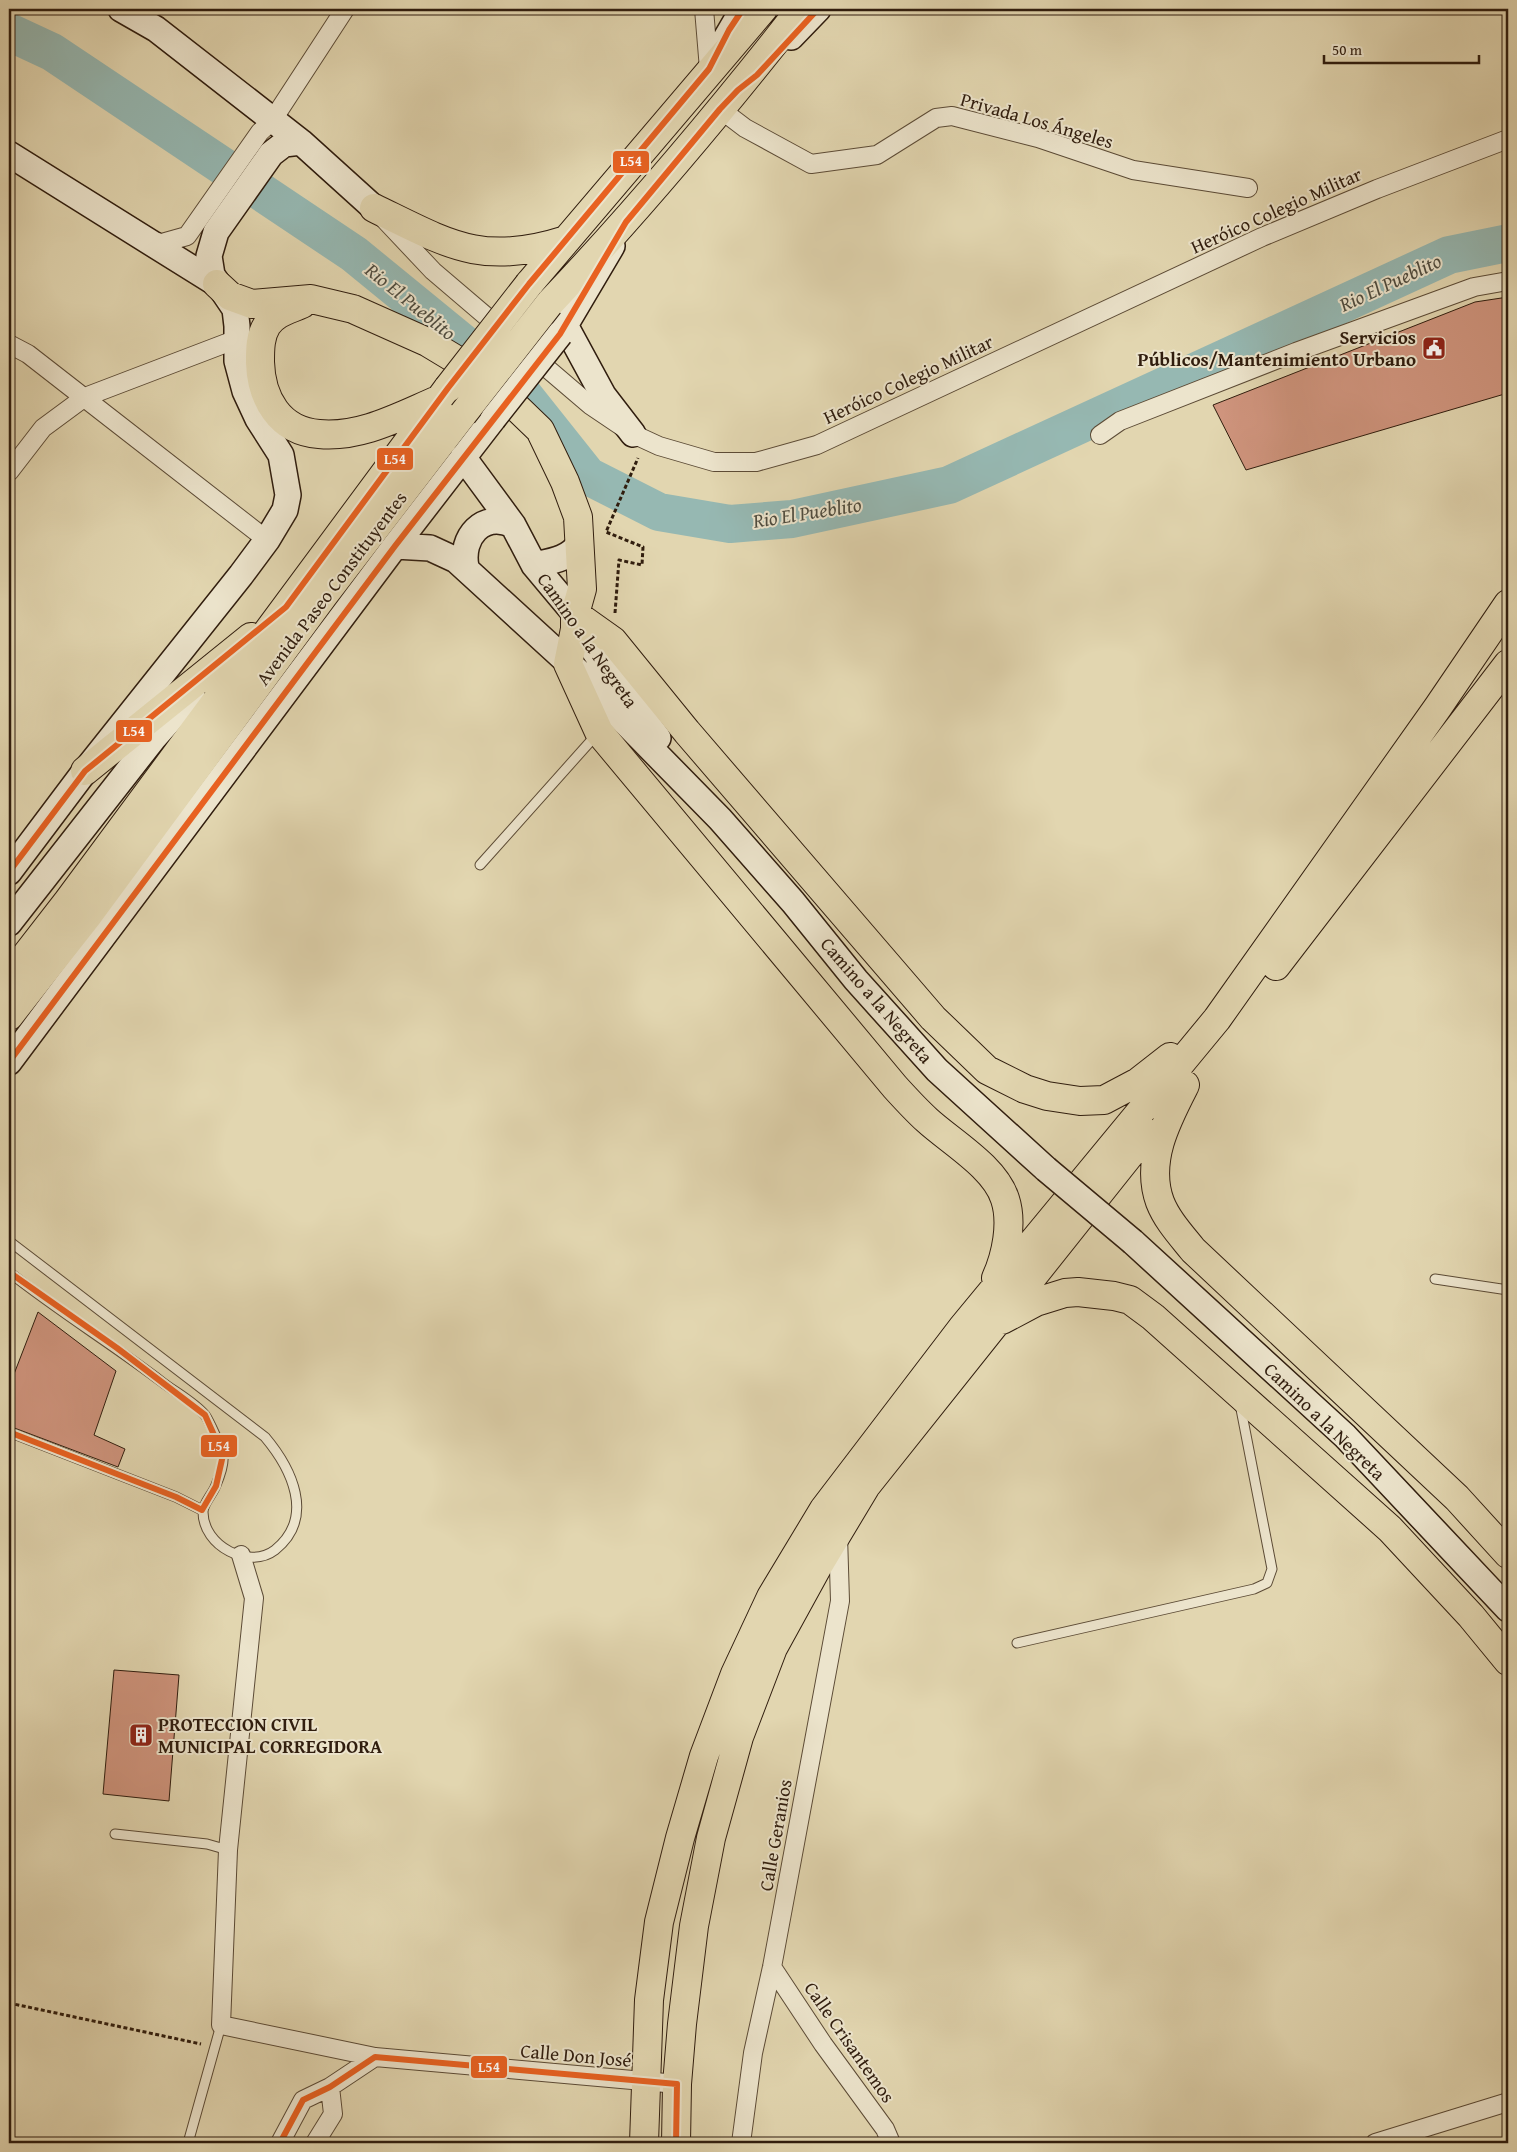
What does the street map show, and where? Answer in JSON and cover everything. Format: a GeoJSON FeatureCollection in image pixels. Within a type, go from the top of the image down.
{"type":"FeatureCollection","features":[{"type":"Feature","properties":{"kind":"highway","name":"Avenida Paseo Constituyentes"},"geometry":{"type":"LineString","coordinates":[[9,977],[68,901],[444,394],[566,240],[763,9]]}},
{"type":"Feature","properties":{"kind":"highway","name":"Avenida Paseo Constituyentes"},"geometry":{"type":"LineString","coordinates":[[9,1016],[89,914],[324,595],[463,414],[558,321],[626,222],[738,90],[801,9]]}},
{"type":"Feature","properties":{"kind":"highway"},"geometry":{"type":"LineString","coordinates":[[374,208],[453,245],[482,252],[531,249],[566,240]]}},
{"type":"Feature","properties":{"kind":"highway"},"geometry":{"type":"LineString","coordinates":[[217,284],[230,296],[252,304],[311,299],[353,309],[427,342],[485,377],[502,391],[540,430],[574,503],[578,517],[582,589],[575,614],[575,630],[568,664],[599,732],[895,1087],[927,1120],[960,1146],[1000,1186],[1006,1200],[1007,1238],[1004,1256],[991,1291]]}},
{"type":"Feature","properties":{"kind":"highway"},"geometry":{"type":"LineString","coordinates":[[311,299],[278,314],[267,326],[261,337],[260,360],[263,389],[267,402],[282,419],[317,434],[336,434],[374,427],[444,394]]}},
{"type":"Feature","properties":{"kind":"highway"},"geometry":{"type":"LineString","coordinates":[[644,2143],[649,2000],[659,1922],[680,1838],[704,1756],[735,1674],[772,1598],[824,1509],[991,1291],[1217,1018],[1508,604]]}},
{"type":"Feature","properties":{"kind":"highway"},"geometry":{"type":"LineString","coordinates":[[85,771],[146,720],[224,660],[286,607]]}},
{"type":"Feature","properties":{"kind":"highway"},"geometry":{"type":"LineString","coordinates":[[575,614],[613,641],[687,732],[932,1018],[987,1070],[1025,1089],[1047,1096],[1080,1101],[1104,1100],[1157,1070],[1196,1032],[1217,1018]]}},
{"type":"Feature","properties":{"kind":"highway"},"geometry":{"type":"LineString","coordinates":[[1438,706],[1508,614]]}},
{"type":"Feature","properties":{"kind":"highway"},"geometry":{"type":"LineString","coordinates":[[676,2143],[677,2084],[694,1926],[711,1838],[739,1737],[773,1648],[837,1533],[866,1486],[1185,1085],[1508,664]]}},
{"type":"Feature","properties":{"kind":"highway"},"geometry":{"type":"LineString","coordinates":[[1185,1085],[1160,1137],[1155,1166],[1160,1203],[1171,1222],[1193,1250],[1457,1498],[1508,1554]]}},
{"type":"Feature","properties":{"kind":"highway"},"geometry":{"type":"LineString","coordinates":[[992,1326],[1036,1302],[1065,1293],[1095,1292],[1130,1300],[1153,1317],[1238,1394],[1348,1489],[1390,1529],[1471,1616],[1508,1661]]}},
{"type":"Feature","properties":{"kind":"street"},"geometry":{"type":"LineString","coordinates":[[121,9],[156,29],[270,134],[300,142],[374,208]]}},
{"type":"Feature","properties":{"kind":"street"},"geometry":{"type":"LineString","coordinates":[[9,872],[85,771],[267,540],[285,510],[288,495],[285,468],[281,455],[258,419],[245,391],[238,361],[234,309],[217,284],[210,266],[210,248],[216,232],[270,134],[345,9]]}},
{"type":"Feature","properties":{"kind":"street"},"geometry":{"type":"LineString","coordinates":[[704,9],[710,70]]}},
{"type":"Feature","properties":{"kind":"street"},"geometry":{"type":"LineString","coordinates":[[710,70],[729,30],[743,9]]}},
{"type":"Feature","properties":{"kind":"street"},"geometry":{"type":"LineString","coordinates":[[738,90],[757,75],[818,9]]}},
{"type":"Feature","properties":{"kind":"street","name":"Privada Los Ángeles"},"geometry":{"type":"LineString","coordinates":[[720,109],[745,128],[812,164],[877,155],[936,118],[952,116],[1038,138],[1133,170],[1248,188]]}},
{"type":"Feature","properties":{"kind":"street"},"geometry":{"type":"LineString","coordinates":[[146,240],[162,243],[187,236],[270,134]]}},
{"type":"Feature","properties":{"kind":"street","name":"Heróico Colegio Militar"},"geometry":{"type":"LineString","coordinates":[[374,208],[433,271],[590,405],[634,434],[659,446],[714,462],[756,462],[817,445],[1262,237],[1377,189],[1508,139]]}},
{"type":"Feature","properties":{"kind":"street"},"geometry":{"type":"LineString","coordinates":[[9,154],[217,284]]}},
{"type":"Feature","properties":{"kind":"street"},"geometry":{"type":"LineString","coordinates":[[1100,434],[1120,421],[1296,352],[1474,287],[1508,281]]}},
{"type":"Feature","properties":{"kind":"street"},"geometry":{"type":"LineString","coordinates":[[9,1062],[395,546],[493,419],[558,321],[603,395],[634,434]]}},
{"type":"Feature","properties":{"kind":"street"},"geometry":{"type":"LineString","coordinates":[[9,472],[43,428],[85,397],[237,339]]}},
{"type":"Feature","properties":{"kind":"street"},"geometry":{"type":"LineString","coordinates":[[9,344],[28,354],[85,397],[267,540]]}},
{"type":"Feature","properties":{"kind":"street","name":"Camino a la Negreta"},"geometry":{"type":"LineString","coordinates":[[463,457],[513,525],[534,565],[575,614],[587,640],[605,667],[720,819]]}},
{"type":"Feature","properties":{"kind":"street"},"geometry":{"type":"LineString","coordinates":[[466,567],[465,547],[475,530],[496,520],[513,525]]}},
{"type":"Feature","properties":{"kind":"street"},"geometry":{"type":"LineString","coordinates":[[534,565],[562,559],[573,553],[580,543]]}},
{"type":"Feature","properties":{"kind":"street","name":"Camino a la Negreta"},"geometry":{"type":"LineString","coordinates":[[395,546],[419,546],[442,552],[466,567],[584,677],[618,716],[720,819],[793,902],[856,980],[937,1070],[1046,1168],[1133,1242],[1345,1436],[1508,1609]]}},
{"type":"Feature","properties":{"kind":"street"},"geometry":{"type":"LineString","coordinates":[[9,923],[153,739],[224,660]]}},
{"type":"Feature","properties":{"kind":"street","name":"Calle Geranios"},"geometry":{"type":"LineString","coordinates":[[742,2143],[753,2053],[772,1967],[840,1601],[837,1533]]}},
{"type":"Feature","properties":{"kind":"street"},"geometry":{"type":"LineString","coordinates":[[221,2025],[228,1850],[254,1598],[240,1556]]}},
{"type":"Feature","properties":{"kind":"street","name":"Calle Crisantemos"},"geometry":{"type":"LineString","coordinates":[[772,1967],[823,2044],[885,2129],[891,2143]]}},
{"type":"Feature","properties":{"kind":"street","name":"Calle Don José"},"geometry":{"type":"LineString","coordinates":[[221,2025],[375,2057],[645,2083],[677,2084]]}},
{"type":"Feature","properties":{"kind":"street"},"geometry":{"type":"LineString","coordinates":[[280,2143],[303,2100],[330,2087],[375,2057]]}},
{"type":"Feature","properties":{"kind":"street"},"geometry":{"type":"LineString","coordinates":[[315,2143],[333,2114],[330,2087]]}},
{"type":"Feature","properties":{"kind":"street"},"geometry":{"type":"LineString","coordinates":[[1375,2143],[1508,2102]]}},
{"type":"Feature","properties":{"kind":"lane"},"geometry":{"type":"LineString","coordinates":[[480,865],[599,732]]}},
{"type":"Feature","properties":{"kind":"lane"},"geometry":{"type":"LineString","coordinates":[[9,1241],[265,1436],[290,1472],[294,1484],[297,1507],[295,1519],[290,1530],[275,1550],[264,1555],[240,1556],[217,1545],[211,1538],[205,1526],[202,1510],[216,1486],[223,1455],[205,1415],[117,1348],[9,1272]]}},
{"type":"Feature","properties":{"kind":"lane"},"geometry":{"type":"LineString","coordinates":[[1435,1279],[1508,1290]]}},
{"type":"Feature","properties":{"kind":"lane"},"geometry":{"type":"LineString","coordinates":[[1017,1643],[1254,1590],[1267,1583],[1272,1570],[1238,1394]]}},
{"type":"Feature","properties":{"kind":"lane"},"geometry":{"type":"LineString","coordinates":[[9,1432],[124,1476],[202,1510]]}},
{"type":"Feature","properties":{"kind":"lane"},"geometry":{"type":"LineString","coordinates":[[115,1834],[207,1844],[228,1850]]}},
{"type":"Feature","properties":{"kind":"lane"},"geometry":{"type":"LineString","coordinates":[[188,2143],[191,2125],[216,2048],[221,2025]]}},
{"type":"Feature","properties":{"kind":"path"},"geometry":{"type":"LineString","coordinates":[[613,641],[619,560],[642,564],[643,548],[606,532],[637,458],[645,461]]}},
{"type":"Feature","properties":{"kind":"path"},"geometry":{"type":"LineString","coordinates":[[9,2003],[216,2048]]}},
{"type":"Feature","properties":{"kind":"building","name":"Servicios Públicos/Mantenimiento Urbano"},"geometry":{"type":"Polygon","coordinates":[[[1508,297],[1508,393],[1246,470],[1213,405],[1475,302],[1508,297]]]}},
{"type":"Feature","properties":{"kind":"building"},"geometry":{"type":"Polygon","coordinates":[[[38,1312],[116,1371],[94,1435],[125,1449],[118,1467],[9,1426],[9,1387],[38,1312]]]}},
{"type":"Feature","properties":{"kind":"building","name":"PROTECCION CIVIL MUNICIPAL CORREGIDORA"},"geometry":{"type":"Polygon","coordinates":[[[114,1670],[179,1675],[169,1801],[103,1794],[114,1670]]]}},
{"type":"Feature","properties":{"kind":"waterway","name":"Rio El Pueblito"},"geometry":{"type":"LineString","coordinates":[[9,32],[52,52],[354,254],[518,388],[588,476],[659,512],[730,524],[792,519],[949,485],[1449,255],[1508,243]]}},
{"type":"Feature","properties":{"kind":"transit line","name":"L54"},"geometry":{"type":"LineString","coordinates":[[9,872],[85,771],[286,607],[448,388],[529,284],[709,69],[729,30],[743,9]]}},
{"type":"Feature","properties":{"kind":"transit line","name":"L54"},"geometry":{"type":"LineString","coordinates":[[9,1062],[395,546],[560,334],[626,222],[720,109],[738,90],[757,75],[818,9]]}},
{"type":"Feature","properties":{"kind":"transit line","name":"L54"},"geometry":{"type":"LineString","coordinates":[[9,1272],[117,1348],[205,1415],[223,1455],[216,1486],[202,1510],[176,1497],[9,1432]]}},
{"type":"Feature","properties":{"kind":"transit line","name":"L54"},"geometry":{"type":"LineString","coordinates":[[280,2143],[303,2100],[330,2087],[375,2057],[677,2084],[676,2143]]}},
{"type":"Feature","properties":{"kind":"place","name":"Servicios Públicos/Mantenimiento Urbano"},"geometry":{"type":"Point","coordinates":[1434,348]}},
{"type":"Feature","properties":{"kind":"place","name":"PROTECCION CIVIL MUNICIPAL CORREGIDORA"},"geometry":{"type":"Point","coordinates":[141,1735]}}]}
